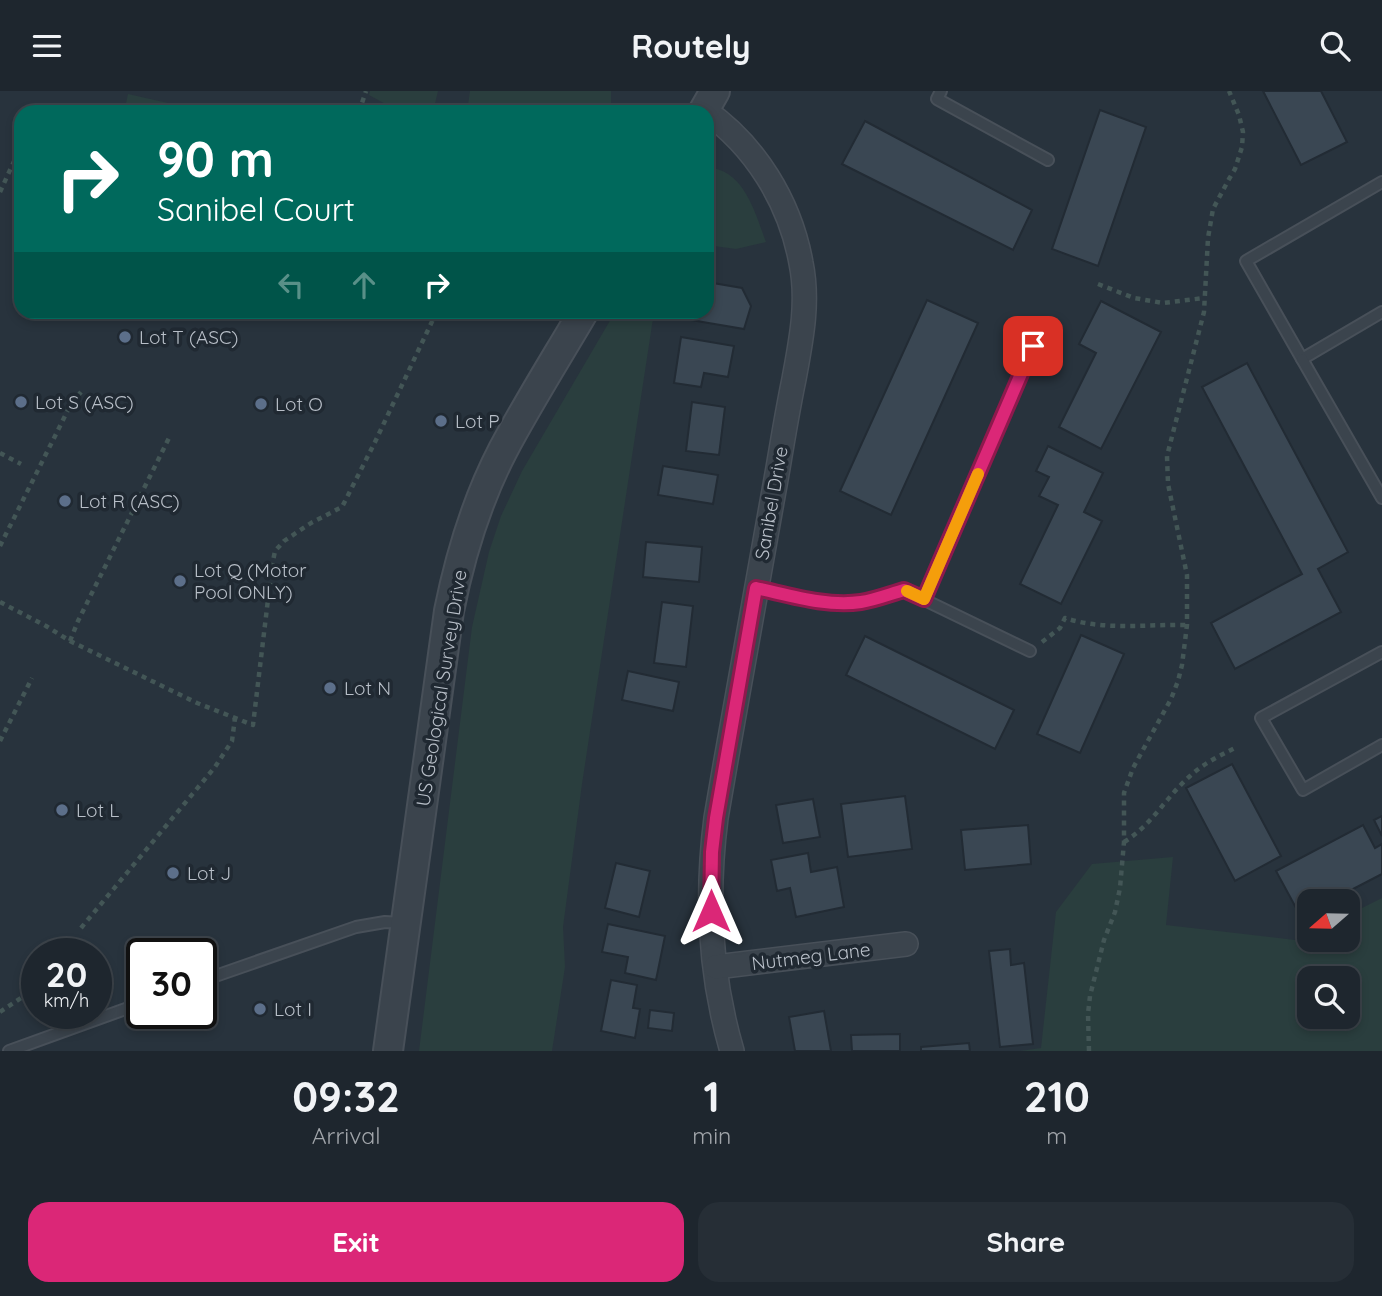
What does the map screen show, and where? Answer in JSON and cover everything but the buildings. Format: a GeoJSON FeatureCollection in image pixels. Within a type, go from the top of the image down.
{"type":"FeatureCollection","features":[{"type":"Feature","properties":{"kind":"street","name":"Sanibel Drive"},"geometry":{"type":"LineString","coordinates":[[714,112],[759,163],[772,183],[797,242],[804,285],[802,335],[712,852],[711,911],[716,967],[724,1021],[732,1051]]}},
{"type":"Feature","properties":{"kind":"street","name":"US Geological Survey Drive"},"geometry":{"type":"LineString","coordinates":[[388,1051],[447,624],[457,572],[478,505],[503,450],[579,319]]}},
{"type":"Feature","properties":{"kind":"street","name":"Nutmeg Lane"},"geometry":{"type":"LineString","coordinates":[[716,967],[906,944]]}},
{"type":"Feature","properties":{"kind":"lane"},"geometry":{"type":"LineString","coordinates":[[941,91],[937,99],[1048,160]]}},
{"type":"Feature","properties":{"kind":"lane"},"geometry":{"type":"LineString","coordinates":[[1382,182],[1246,261],[1382,498]]}},
{"type":"Feature","properties":{"kind":"lane"},"geometry":{"type":"LineString","coordinates":[[1302,359],[1382,312]]}},
{"type":"Feature","properties":{"kind":"lane"},"geometry":{"type":"LineString","coordinates":[[924,599],[1033,346]]}},
{"type":"Feature","properties":{"kind":"lane"},"geometry":{"type":"LineString","coordinates":[[756,588],[842,603],[861,602],[904,590],[1030,651]]}},
{"type":"Feature","properties":{"kind":"lane"},"geometry":{"type":"LineString","coordinates":[[1382,652],[1261,718],[1303,790],[1382,745]]}},
{"type":"Feature","properties":{"kind":"lane"},"geometry":{"type":"LineString","coordinates":[[217,975],[356,927],[384,922],[406,924]]}},
{"type":"Feature","properties":{"kind":"lane"},"geometry":{"type":"LineString","coordinates":[[9,1051],[126,1009]]}},
{"type":"Feature","properties":{"kind":"path"},"geometry":{"type":"LineString","coordinates":[[1089,1051],[1090,996],[1120,888],[1124,842],[1123,805],[1127,782],[1178,681],[1187,625],[1187,575],[1166,468],[1185,379],[1204,312],[1208,238],[1213,209],[1235,169],[1242,147],[1243,132],[1229,91]]}},
{"type":"Feature","properties":{"kind":"path"},"geometry":{"type":"LineString","coordinates":[[0,192],[14,161]]}},
{"type":"Feature","properties":{"kind":"path"},"geometry":{"type":"LineString","coordinates":[[1098,284],[1134,298],[1163,303],[1204,298]]}},
{"type":"Feature","properties":{"kind":"path"},"geometry":{"type":"LineString","coordinates":[[0,602],[70,641],[197,703],[253,725],[275,551],[284,541],[311,523],[342,507],[433,319]]}},
{"type":"Feature","properties":{"kind":"path"},"geometry":{"type":"LineString","coordinates":[[0,546],[71,404],[81,392]]}},
{"type":"Feature","properties":{"kind":"path"},"geometry":{"type":"LineString","coordinates":[[70,641],[170,436]]}},
{"type":"Feature","properties":{"kind":"path"},"geometry":{"type":"LineString","coordinates":[[0,453],[21,464]]}},
{"type":"Feature","properties":{"kind":"path"},"geometry":{"type":"LineString","coordinates":[[1030,651],[1060,628],[1065,618],[1083,624],[1187,625]]}},
{"type":"Feature","properties":{"kind":"path"},"geometry":{"type":"LineString","coordinates":[[0,741],[32,678]]}},
{"type":"Feature","properties":{"kind":"path"},"geometry":{"type":"LineString","coordinates":[[81,928],[215,767],[232,741],[235,717]]}},
{"type":"Feature","properties":{"kind":"path"},"geometry":{"type":"LineString","coordinates":[[1124,842],[1139,832],[1190,776],[1208,762],[1237,747]]}},
{"type":"Feature","properties":{"kind":"path"},"geometry":{"type":"LineString","coordinates":[[0,1012],[21,998]]}},
{"type":"Feature","properties":{"kind":"green space"},"geometry":{"type":"Polygon","coordinates":[[[370,91],[438,91],[435,105],[387,105],[369,95],[370,91]]]}},
{"type":"Feature","properties":{"kind":"green space"},"geometry":{"type":"Polygon","coordinates":[[[470,91],[611,91],[611,105],[468,105],[470,91]]]}},
{"type":"Feature","properties":{"kind":"green space"},"geometry":{"type":"Polygon","coordinates":[[[128,94],[177,105],[126,105],[128,94]]]}},
{"type":"Feature","properties":{"kind":"green space"},"geometry":{"type":"Polygon","coordinates":[[[714,168],[734,178],[742,187],[754,209],[766,242],[736,249],[714,246],[714,168]]]}},
{"type":"Feature","properties":{"kind":"green space"},"geometry":{"type":"Polygon","coordinates":[[[611,319],[653,319],[582,784],[563,927],[565,967],[552,1051],[419,1051],[472,627],[489,552],[501,516],[522,471],[611,319]]]}},
{"type":"Feature","properties":{"kind":"green space"},"geometry":{"type":"Polygon","coordinates":[[[1173,857],[1166,925],[1297,939],[1297,952],[1360,952],[1360,909],[1382,898],[1382,1051],[1020,1051],[1041,1048],[1056,912],[1092,864],[1173,857]]]}},
{"type":"Feature","properties":{"kind":"slow traffic"},"geometry":{"type":"LineString","coordinates":[[907,591],[924,599],[978,474]]}},
{"type":"Feature","properties":{"kind":"place","name":"Lot T (ASC)"},"geometry":{"type":"Point","coordinates":[125,337]}},
{"type":"Feature","properties":{"kind":"place","name":"Lot S (ASC)"},"geometry":{"type":"Point","coordinates":[21,402]}},
{"type":"Feature","properties":{"kind":"place","name":"Lot O"},"geometry":{"type":"Point","coordinates":[261,404]}},
{"type":"Feature","properties":{"kind":"place","name":"Lot P"},"geometry":{"type":"Point","coordinates":[441,421]}},
{"type":"Feature","properties":{"kind":"place","name":"Lot R (ASC)"},"geometry":{"type":"Point","coordinates":[65,501]}},
{"type":"Feature","properties":{"kind":"place","name":"Lot Q (Motor Pool ONLY)"},"geometry":{"type":"Point","coordinates":[180,581]}},
{"type":"Feature","properties":{"kind":"place","name":"Lot N"},"geometry":{"type":"Point","coordinates":[330,688]}},
{"type":"Feature","properties":{"kind":"place","name":"Lot L"},"geometry":{"type":"Point","coordinates":[62,810]}},
{"type":"Feature","properties":{"kind":"place","name":"Lot J"},"geometry":{"type":"Point","coordinates":[173,873]}},
{"type":"Feature","properties":{"kind":"place","name":"Lot I"},"geometry":{"type":"Point","coordinates":[260,1009]}},
{"type":"Feature","properties":{"kind":"route"},"geometry":{"type":"LineString","coordinates":[[711,911],[712,852],[716,818],[756,588],[842,603],[861,602],[904,590],[924,599],[1033,346]]}}]}
